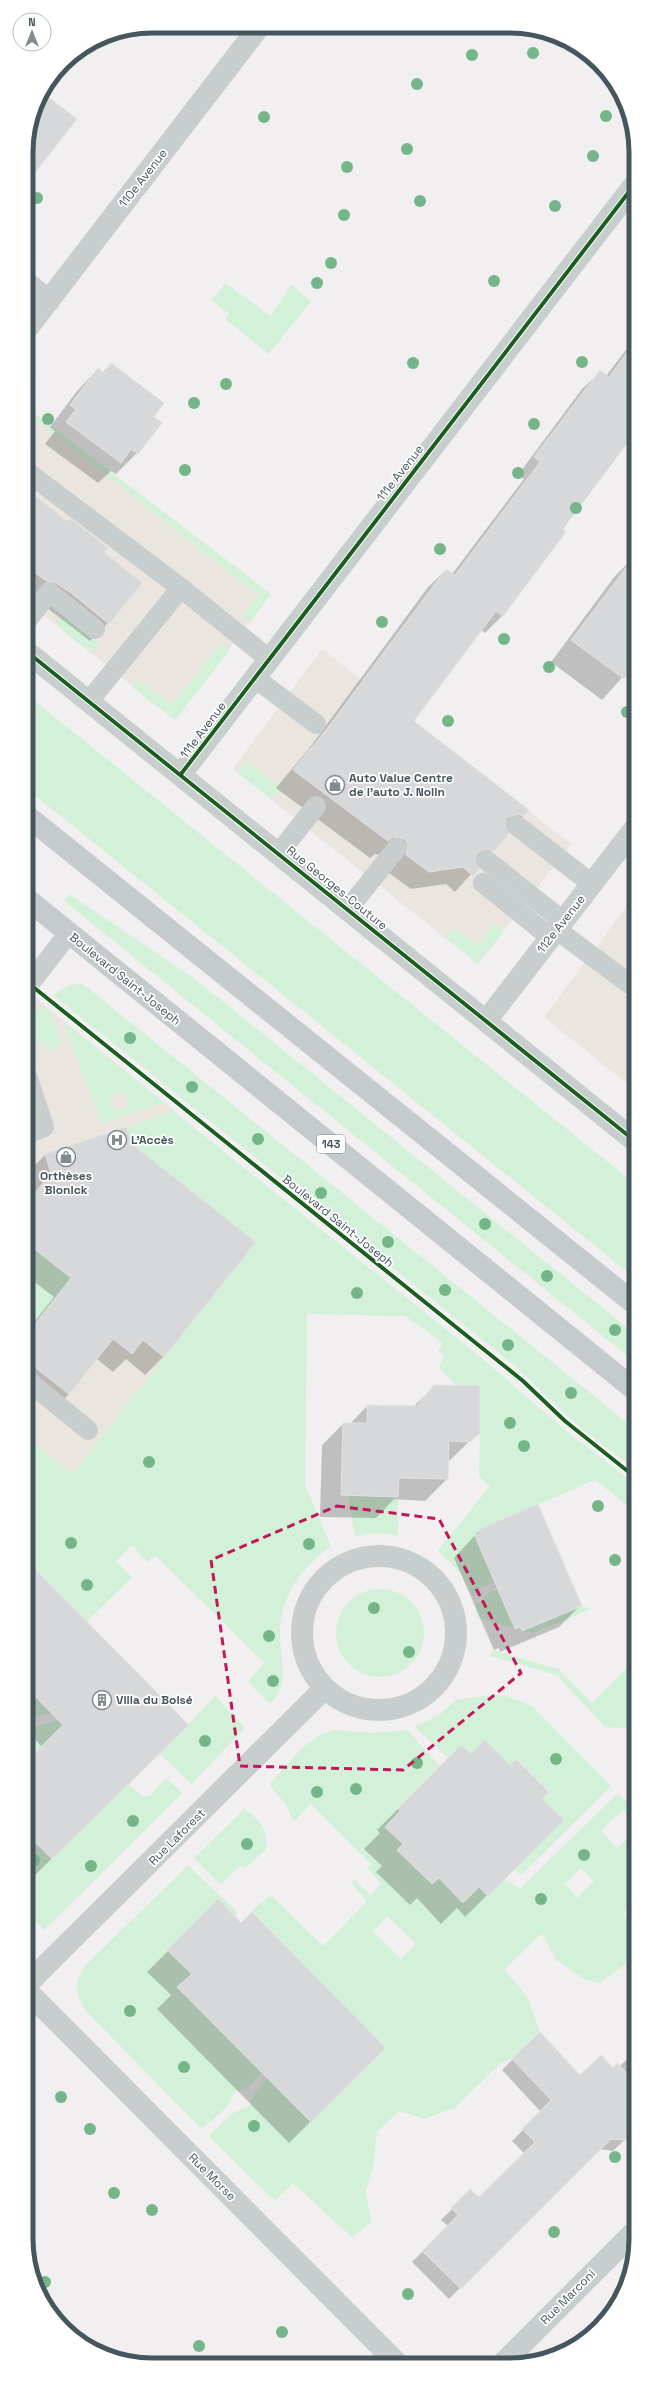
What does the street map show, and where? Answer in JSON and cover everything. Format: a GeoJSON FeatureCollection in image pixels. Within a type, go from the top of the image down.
{"type":"FeatureCollection","features":[{"type":"Feature","properties":{"kind":"main road"},"geometry":{"type":"LineString","coordinates":[[33,822],[629,1299]]}},
{"type":"Feature","properties":{"kind":"main road","name":"Boulevard Saint-Joseph"},"geometry":{"type":"LineString","coordinates":[[33,904],[629,1385]]}},
{"type":"Feature","properties":{"kind":"street","name":"110e Avenue"},"geometry":{"type":"LineString","coordinates":[[33,321],[254,33]]}},
{"type":"Feature","properties":{"kind":"street","name":"111e Avenue"},"geometry":{"type":"LineString","coordinates":[[181,774],[629,192]]}},
{"type":"Feature","properties":{"kind":"street"},"geometry":{"type":"LineString","coordinates":[[33,288],[48,301]]}},
{"type":"Feature","properties":{"kind":"street","name":"Rue Georges-Couture"},"geometry":{"type":"LineString","coordinates":[[33,657],[181,774],[486,1021],[629,1130]]}},
{"type":"Feature","properties":{"kind":"street","name":"112e Avenue"},"geometry":{"type":"LineString","coordinates":[[486,1021],[629,836]]}},
{"type":"Feature","properties":{"kind":"street"},"geometry":{"type":"LineString","coordinates":[[378,1555],[403,1559],[426,1570],[444,1589],[454,1612],[457,1637],[451,1662],[438,1683],[419,1699],[404,1705],[395,1708],[370,1710],[346,1702],[325,1688],[310,1667],[302,1642],[303,1617],[313,1593],[317,1588],[330,1573],[352,1560],[378,1555]]}},
{"type":"Feature","properties":{"kind":"street","name":"Rue Laforest"},"geometry":{"type":"LineString","coordinates":[[33,1978],[325,1688]]}},
{"type":"Feature","properties":{"kind":"street","name":"Rue Morse"},"geometry":{"type":"LineString","coordinates":[[33,1996],[392,2358]]}},
{"type":"Feature","properties":{"kind":"street","name":"Rue Marconi"},"geometry":{"type":"LineString","coordinates":[[508,2358],[629,2237]]}},
{"type":"Feature","properties":{"kind":"lane"},"geometry":{"type":"LineString","coordinates":[[33,475],[181,588],[270,659]]}},
{"type":"Feature","properties":{"kind":"lane"},"geometry":{"type":"LineString","coordinates":[[89,701],[181,588]]}},
{"type":"Feature","properties":{"kind":"lane"},"geometry":{"type":"LineString","coordinates":[[33,612],[48,592],[95,629]]}},
{"type":"Feature","properties":{"kind":"lane"},"geometry":{"type":"LineString","coordinates":[[255,678],[316,724]]}},
{"type":"Feature","properties":{"kind":"lane"},"geometry":{"type":"LineString","coordinates":[[279,853],[316,806]]}},
{"type":"Feature","properties":{"kind":"lane"},"geometry":{"type":"LineString","coordinates":[[516,826],[592,884]]}},
{"type":"Feature","properties":{"kind":"lane"},"geometry":{"type":"LineString","coordinates":[[348,909],[397,848]]}},
{"type":"Feature","properties":{"kind":"lane"},"geometry":{"type":"LineString","coordinates":[[486,860],[557,930]]}},
{"type":"Feature","properties":{"kind":"lane"},"geometry":{"type":"LineString","coordinates":[[483,883],[557,930],[629,984]]}},
{"type":"Feature","properties":{"kind":"lane"},"geometry":{"type":"LineString","coordinates":[[33,979],[69,933]]}},
{"type":"Feature","properties":{"kind":"lane"},"geometry":{"type":"LineString","coordinates":[[33,1094],[44,1127],[33,1132]]}},
{"type":"Feature","properties":{"kind":"lane"},"geometry":{"type":"LineString","coordinates":[[33,1385],[88,1430]]}},
{"type":"Feature","properties":{"kind":"highlighted area"},"geometry":{"type":"Polygon","coordinates":[[[337,1506],[439,1519],[521,1673],[403,1770],[240,1766],[211,1560],[337,1506]]]}},
{"type":"Feature","properties":{"kind":"shaded area"},"geometry":{"type":"Polygon","coordinates":[[[33,412],[271,594],[175,720],[33,607],[33,412]]]}},
{"type":"Feature","properties":{"kind":"shaded area"},"geometry":{"type":"Polygon","coordinates":[[[322,649],[571,844],[478,964],[233,769],[322,649]]]}},
{"type":"Feature","properties":{"kind":"shaded area"},"geometry":{"type":"Polygon","coordinates":[[[629,903],[629,1085],[544,1017],[629,903]]]}},
{"type":"Feature","properties":{"kind":"shaded area"},"geometry":{"type":"Polygon","coordinates":[[[33,996],[164,1102],[323,1236],[72,1474],[33,1443],[33,996]]]}},
{"type":"Feature","properties":{"kind":"green space"},"geometry":{"type":"Polygon","coordinates":[[[225,283],[271,316],[291,285],[311,301],[269,354],[225,319],[229,314],[212,300],[225,283]]]}},
{"type":"Feature","properties":{"kind":"green space"},"geometry":{"type":"Polygon","coordinates":[[[33,412],[271,594],[251,621],[243,615],[258,595],[33,418],[33,412]]]}},
{"type":"Feature","properties":{"kind":"green space"},"geometry":{"type":"Polygon","coordinates":[[[64,615],[100,644],[92,654],[56,625],[64,615]]]}},
{"type":"Feature","properties":{"kind":"green space"},"geometry":{"type":"Polygon","coordinates":[[[221,643],[229,651],[175,720],[132,687],[137,679],[172,705],[221,643]]]}},
{"type":"Feature","properties":{"kind":"green space"},"geometry":{"type":"Polygon","coordinates":[[[33,700],[629,1179],[629,1273],[33,794],[33,700]]]}},
{"type":"Feature","properties":{"kind":"green space"},"geometry":{"type":"Polygon","coordinates":[[[247,761],[281,788],[271,799],[238,773],[247,761]]]}},
{"type":"Feature","properties":{"kind":"green space"},"geometry":{"type":"Polygon","coordinates":[[[69,894],[195,979],[629,1329],[629,1357],[64,901],[69,894]]]}},
{"type":"Feature","properties":{"kind":"green space"},"geometry":{"type":"Polygon","coordinates":[[[493,925],[498,926],[504,931],[478,964],[446,938],[451,931],[456,930],[477,945],[493,925]]]}},
{"type":"Feature","properties":{"kind":"green space"},"geometry":{"type":"Polygon","coordinates":[[[70,984],[83,984],[629,1424],[629,1464],[581,1428],[515,1366],[53,995],[70,984]]]}},
{"type":"Feature","properties":{"kind":"green space"},"geometry":{"type":"Polygon","coordinates":[[[44,1005],[49,1010],[62,1045],[49,1050],[43,1042],[33,1045],[33,1020],[36,1014],[44,1005]]]}},
{"type":"Feature","properties":{"kind":"green space"},"geometry":{"type":"Polygon","coordinates":[[[62,1020],[164,1102],[102,1124],[62,1020]],[[121,1093],[115,1094],[110,1098],[111,1107],[121,1111],[128,1105],[126,1097],[121,1093]]]}},
{"type":"Feature","properties":{"kind":"green space"},"geometry":{"type":"Polygon","coordinates":[[[173,1111],[478,1355],[571,1435],[629,1479],[629,1506],[595,1480],[479,1530],[495,1582],[482,1587],[479,1594],[473,1597],[461,1574],[438,1551],[490,1486],[479,1476],[480,1433],[472,1386],[456,1385],[439,1368],[444,1357],[438,1350],[443,1343],[405,1316],[307,1314],[305,1485],[331,1546],[302,1573],[289,1594],[284,1606],[280,1632],[283,1678],[277,1696],[270,1704],[248,1682],[265,1663],[155,1555],[147,1562],[132,1545],[116,1561],[132,1577],[87,1621],[33,1567],[33,1443],[72,1474],[256,1242],[133,1145],[126,1127],[173,1111]]]}},
{"type":"Feature","properties":{"kind":"green space"},"geometry":{"type":"Polygon","coordinates":[[[33,1248],[71,1278],[35,1324],[33,1322],[33,1248]]]}},
{"type":"Feature","properties":{"kind":"green space"},"geometry":{"type":"Polygon","coordinates":[[[348,1496],[398,1497],[398,1535],[375,1533],[355,1536],[348,1496]]]}},
{"type":"Feature","properties":{"kind":"green space"},"geometry":{"type":"Polygon","coordinates":[[[380,1589],[397,1592],[411,1602],[421,1616],[424,1633],[421,1650],[411,1664],[397,1674],[380,1677],[363,1674],[349,1664],[339,1650],[336,1633],[339,1616],[349,1602],[363,1592],[380,1589]]]}},
{"type":"Feature","properties":{"kind":"green space"},"geometry":{"type":"Polygon","coordinates":[[[499,1590],[516,1629],[478,1618],[475,1604],[483,1601],[489,1592],[499,1590]]]}},
{"type":"Feature","properties":{"kind":"green space"},"geometry":{"type":"Polygon","coordinates":[[[582,1606],[591,1609],[534,1633],[522,1631],[582,1606]]]}},
{"type":"Feature","properties":{"kind":"green space"},"geometry":{"type":"Polygon","coordinates":[[[493,1650],[558,1669],[592,1703],[629,1666],[629,1729],[605,1727],[557,1675],[490,1656],[493,1650]]]}},
{"type":"Feature","properties":{"kind":"green space"},"geometry":{"type":"Polygon","coordinates":[[[33,1694],[52,1713],[33,1718],[33,1694]]]}},
{"type":"Feature","properties":{"kind":"green space"},"geometry":{"type":"Polygon","coordinates":[[[490,1695],[507,1696],[532,1706],[611,1786],[521,1875],[514,1869],[549,1835],[559,1816],[542,1799],[549,1791],[517,1759],[510,1765],[486,1740],[471,1754],[461,1745],[448,1758],[415,1727],[439,1715],[456,1700],[490,1695]]]}},
{"type":"Feature","properties":{"kind":"green space"},"geometry":{"type":"Polygon","coordinates":[[[215,1696],[245,1728],[191,1784],[160,1754],[215,1696]]]}},
{"type":"Feature","properties":{"kind":"green space"},"geometry":{"type":"Polygon","coordinates":[[[59,1720],[64,1724],[33,1755],[33,1727],[59,1720]]]}},
{"type":"Feature","properties":{"kind":"green space"},"geometry":{"type":"Polygon","coordinates":[[[335,1730],[372,1733],[407,1730],[440,1766],[398,1808],[400,1811],[385,1827],[403,1844],[397,1850],[432,1884],[439,1878],[463,1903],[479,1887],[488,1896],[505,1879],[520,1889],[618,1793],[629,1805],[629,1815],[624,1810],[601,1830],[617,1848],[629,1838],[629,1907],[624,1912],[629,1930],[629,1956],[627,1961],[600,1983],[584,1979],[556,1960],[542,1933],[504,1970],[527,1996],[540,2032],[512,2059],[502,2062],[456,2107],[425,2119],[399,2111],[377,2132],[374,2161],[366,2192],[371,2223],[352,2237],[293,2183],[275,2201],[209,2136],[233,2113],[248,2107],[255,2092],[268,2078],[311,2122],[386,2049],[251,1912],[270,1895],[323,1946],[367,1901],[351,1883],[355,1880],[371,1896],[381,1883],[367,1868],[371,1864],[311,1804],[295,1821],[292,1820],[287,1806],[269,1784],[302,1748],[319,1735],[335,1730]],[[581,1868],[565,1884],[577,1898],[594,1881],[581,1868]],[[387,1916],[373,1931],[401,1959],[416,1944],[387,1916]]]}},
{"type":"Feature","properties":{"kind":"green space"},"geometry":{"type":"Polygon","coordinates":[[[166,1778],[182,1793],[44,1930],[33,1920],[33,1840],[52,1859],[128,1784],[144,1797],[150,1796],[166,1778]]]}},
{"type":"Feature","properties":{"kind":"green space"},"geometry":{"type":"Polygon","coordinates":[[[244,1809],[259,1821],[262,1826],[266,1836],[266,1850],[244,1869],[241,1865],[221,1884],[194,1858],[244,1809]]]}},
{"type":"Feature","properties":{"kind":"green space"},"geometry":{"type":"Polygon","coordinates":[[[188,1865],[236,1911],[237,1918],[218,1899],[192,1974],[178,1987],[262,2072],[248,2087],[234,2093],[227,2107],[202,2129],[86,2011],[78,1994],[77,1988],[77,1983],[81,1972],[85,1966],[188,1865]]]}},
{"type":"Feature","properties":{"kind":"building"},"geometry":{"type":"Polygon","coordinates":[[[47,96],[77,119],[33,175],[34,137],[37,121],[47,96]]]}},
{"type":"Feature","properties":{"kind":"building"},"geometry":{"type":"Polygon","coordinates":[[[629,350],[629,441],[563,529],[566,532],[503,616],[496,611],[414,721],[529,810],[524,816],[517,814],[507,818],[505,824],[509,834],[494,851],[487,849],[477,853],[475,859],[479,869],[473,876],[463,867],[429,872],[406,855],[408,844],[404,839],[393,837],[388,841],[293,770],[325,731],[446,569],[455,575],[540,462],[534,457],[600,370],[609,377],[629,350]]]}},
{"type":"Feature","properties":{"kind":"building"},"geometry":{"type":"Polygon","coordinates":[[[111,363],[164,403],[154,417],[162,423],[138,454],[131,449],[121,463],[66,422],[76,409],[70,405],[98,368],[104,373],[111,363]]]}},
{"type":"Feature","properties":{"kind":"building"},"geometry":{"type":"Polygon","coordinates":[[[33,494],[67,521],[70,518],[108,548],[104,552],[142,583],[109,624],[71,593],[56,583],[46,581],[33,571],[33,494]]]}},
{"type":"Feature","properties":{"kind":"building"},"geometry":{"type":"Polygon","coordinates":[[[629,564],[629,673],[624,679],[571,640],[629,564]]]}},
{"type":"Feature","properties":{"kind":"building"},"geometry":{"type":"Polygon","coordinates":[[[126,1127],[133,1145],[256,1242],[164,1357],[143,1340],[132,1354],[113,1339],[69,1394],[33,1366],[33,1326],[71,1278],[33,1248],[33,1196],[51,1173],[45,1154],[126,1127]]]}},
{"type":"Feature","properties":{"kind":"building"},"geometry":{"type":"Polygon","coordinates":[[[434,1385],[480,1386],[480,1433],[470,1442],[449,1441],[448,1479],[399,1478],[398,1497],[341,1495],[343,1423],[367,1423],[367,1405],[417,1406],[434,1385]]]}},
{"type":"Feature","properties":{"kind":"building"},"geometry":{"type":"Polygon","coordinates":[[[538,1504],[582,1606],[522,1631],[520,1627],[515,1629],[475,1536],[480,1533],[478,1530],[538,1504]]]}},
{"type":"Feature","properties":{"kind":"building","name":"Villa du Boisé"},"geometry":{"type":"Polygon","coordinates":[[[33,1567],[189,1725],[52,1859],[33,1840],[33,1755],[63,1725],[33,1694],[33,1567]]]}},
{"type":"Feature","properties":{"kind":"building"},"geometry":{"type":"Polygon","coordinates":[[[485,1740],[510,1765],[516,1759],[549,1792],[542,1799],[564,1820],[488,1896],[479,1887],[463,1903],[439,1878],[432,1884],[397,1850],[403,1844],[385,1827],[400,1811],[398,1808],[461,1745],[471,1754],[485,1740]]]}},
{"type":"Feature","properties":{"kind":"building"},"geometry":{"type":"Polygon","coordinates":[[[218,1899],[241,1923],[252,1912],[386,2048],[311,2122],[177,1987],[192,1974],[167,1950],[218,1899]]]}},
{"type":"Feature","properties":{"kind":"building"},"geometry":{"type":"Polygon","coordinates":[[[540,2032],[580,2075],[601,2055],[613,2068],[617,2063],[629,2076],[629,2136],[625,2140],[611,2139],[461,2289],[422,2251],[458,2215],[451,2208],[470,2189],[479,2197],[535,2142],[522,2129],[551,2100],[512,2059],[540,2032]]]}},
{"type":"Feature","properties":{"kind":"cycle path"},"geometry":{"type":"LineString","coordinates":[[181,774],[629,192]]}},
{"type":"Feature","properties":{"kind":"cycle path"},"geometry":{"type":"LineString","coordinates":[[33,657],[629,1136]]}},
{"type":"Feature","properties":{"kind":"cycle path"},"geometry":{"type":"LineString","coordinates":[[33,987],[523,1381],[565,1421],[629,1472]]}},
{"type":"Feature","properties":{"kind":"place","name":"Auto Value Centre de l'auto J. Nolin"},"geometry":{"type":"Point","coordinates":[335,785]}},
{"type":"Feature","properties":{"kind":"place","name":"L'Accès"},"geometry":{"type":"Point","coordinates":[117,1140]}},
{"type":"Feature","properties":{"kind":"place","name":"Orthèses Bionick"},"geometry":{"type":"Point","coordinates":[66,1157]}},
{"type":"Feature","properties":{"kind":"place","name":"Villa du Boisé"},"geometry":{"type":"Point","coordinates":[102,1700]}}]}
